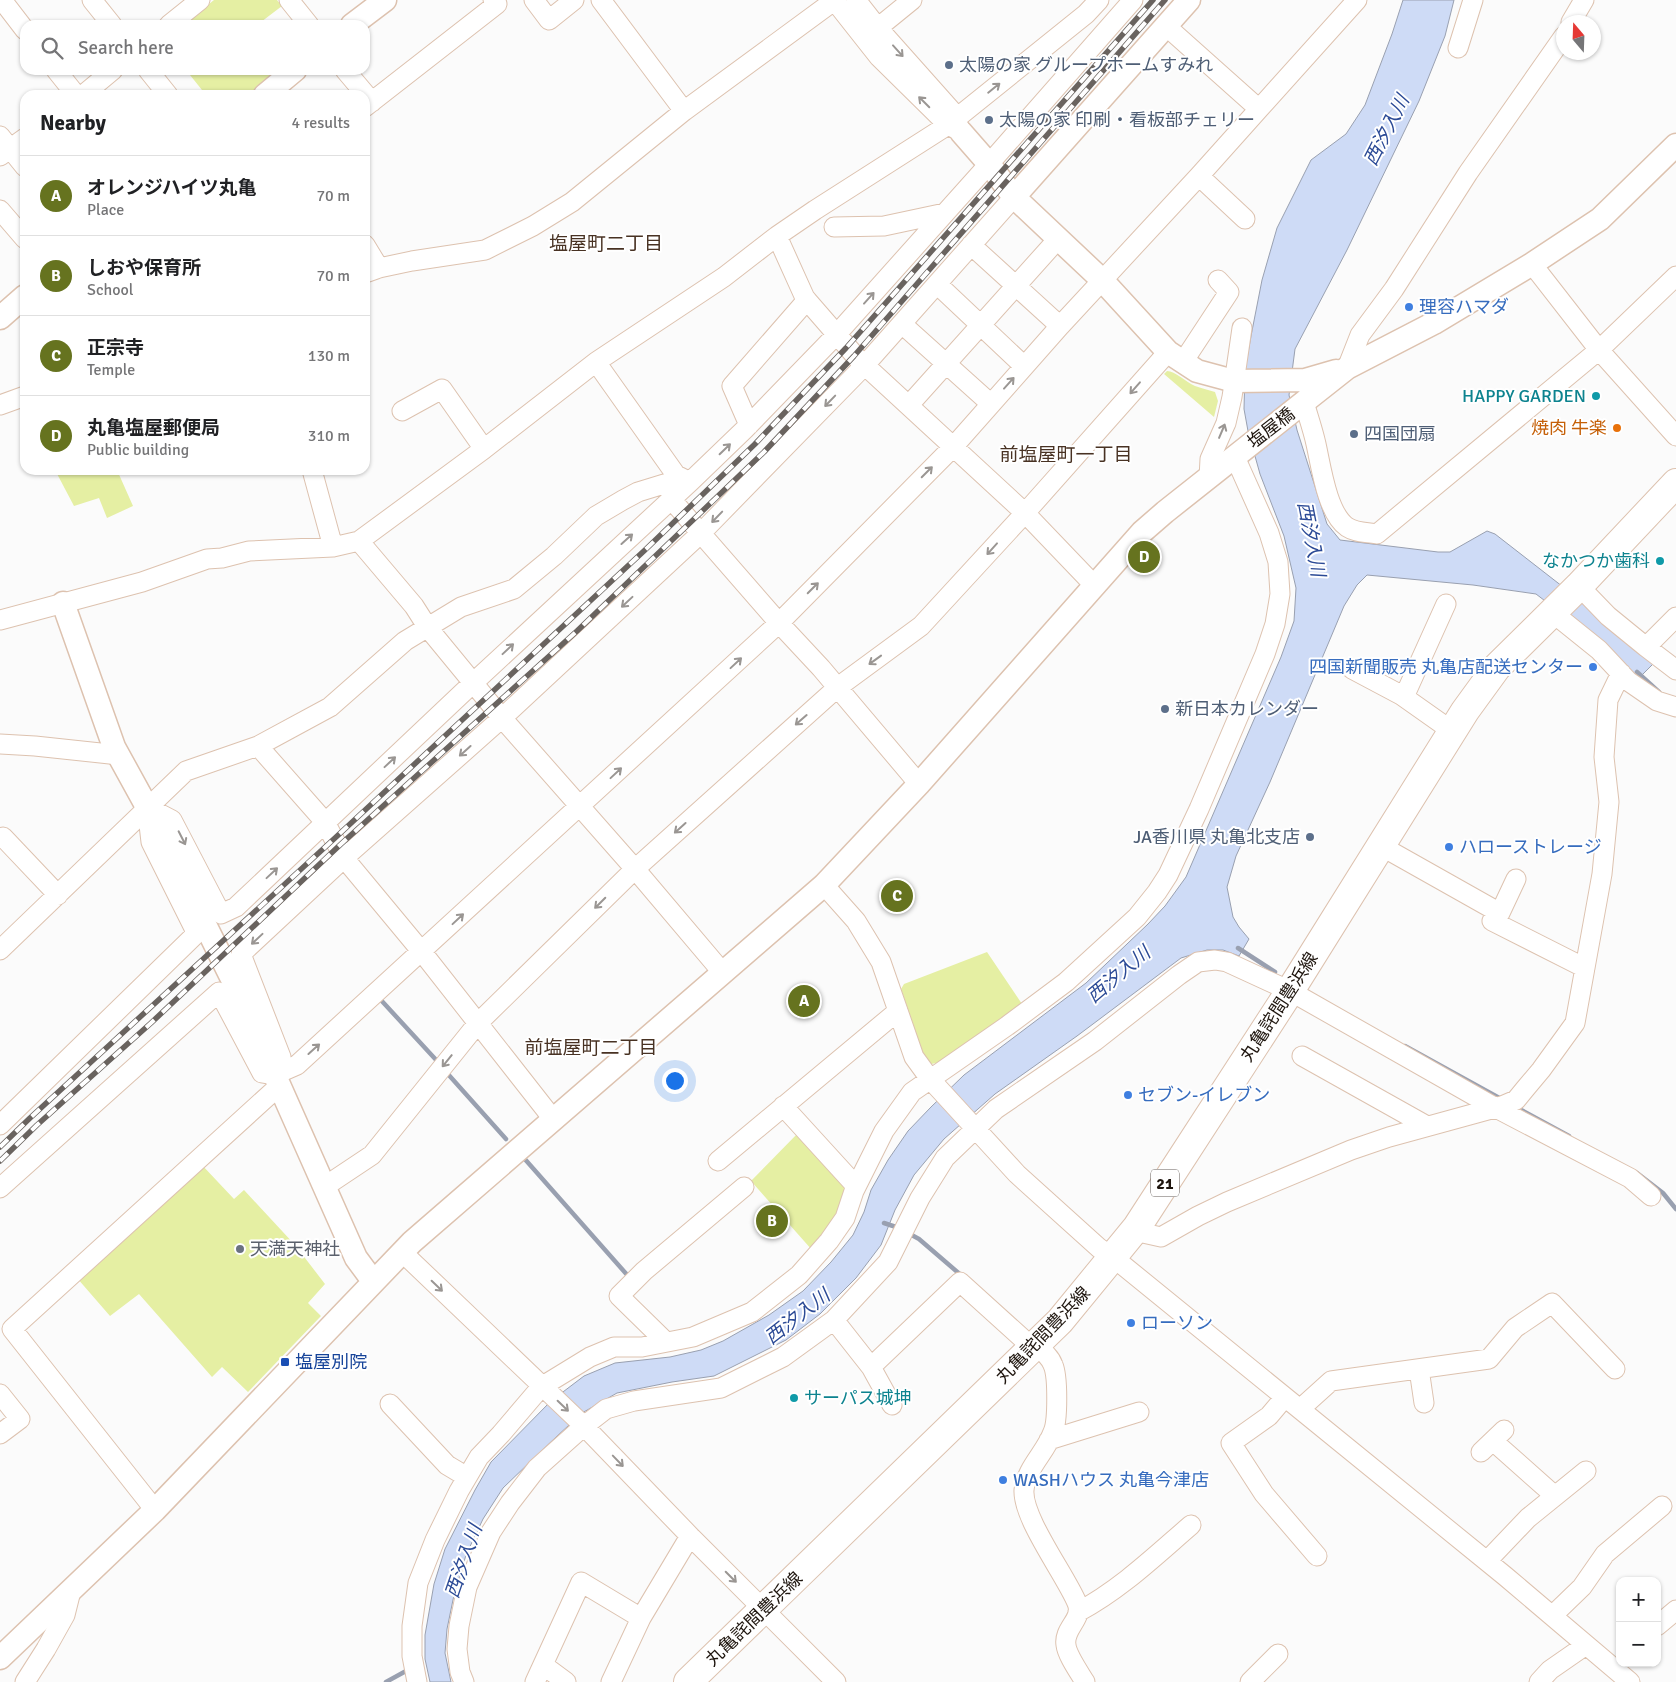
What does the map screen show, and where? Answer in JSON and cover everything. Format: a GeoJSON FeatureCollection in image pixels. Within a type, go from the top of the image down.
{"type":"FeatureCollection","features":[{"type":"Feature","properties":{"kind":"main road","name":"丸亀詫間豊浜線"},"geometry":{"type":"LineString","coordinates":[[688,1682],[1060,1321],[1114,1258],[1134,1231],[1290,991],[1452,731],[1497,666],[1553,613],[1676,483]]}},
{"type":"Feature","properties":{"kind":"street"},"geometry":{"type":"LineString","coordinates":[[2,0],[20,23]]}},
{"type":"Feature","properties":{"kind":"street"},"geometry":{"type":"LineString","coordinates":[[92,0],[108,20]]}},
{"type":"Feature","properties":{"kind":"street"},"geometry":{"type":"LineString","coordinates":[[289,0],[305,20]]}},
{"type":"Feature","properties":{"kind":"street"},"geometry":{"type":"LineString","coordinates":[[359,20],[385,0]]}},
{"type":"Feature","properties":{"kind":"street"},"geometry":{"type":"LineString","coordinates":[[370,103],[497,4],[493,0]]}},
{"type":"Feature","properties":{"kind":"street"},"geometry":{"type":"LineString","coordinates":[[534,0],[548,20],[574,0]]}},
{"type":"Feature","properties":{"kind":"street"},"geometry":{"type":"LineString","coordinates":[[601,0],[684,111]]}},
{"type":"Feature","properties":{"kind":"street"},"geometry":{"type":"LineString","coordinates":[[372,270],[485,250],[533,226],[572,202],[684,111],[834,0],[951,110],[955,125],[1014,196],[1102,280],[1175,357],[1197,372],[1237,381],[1305,380],[1347,368],[1434,323],[1532,264],[1600,219],[1676,146]]}},
{"type":"Feature","properties":{"kind":"street"},"geometry":{"type":"LineString","coordinates":[[856,0],[871,33]]}},
{"type":"Feature","properties":{"kind":"street"},"geometry":{"type":"LineString","coordinates":[[871,33],[912,0]]}},
{"type":"Feature","properties":{"kind":"street"},"geometry":{"type":"LineString","coordinates":[[0,620],[142,582],[207,559],[222,558],[249,551],[333,547],[359,542],[484,449],[596,362],[724,277],[777,236],[865,177],[955,125],[1086,14],[1099,0]]}},
{"type":"Feature","properties":{"kind":"street"},"geometry":{"type":"LineString","coordinates":[[147,807],[172,820],[221,914],[236,907],[749,425],[836,334],[1133,0]]}},
{"type":"Feature","properties":{"kind":"street"},"geometry":{"type":"LineString","coordinates":[[276,1081],[281,1057],[241,954],[344,858],[502,718],[701,533],[864,366],[1189,0]]}},
{"type":"Feature","properties":{"kind":"street"},"geometry":{"type":"LineString","coordinates":[[155,1510],[12,1329],[276,1081],[422,952],[779,623],[954,446],[1060,326],[1358,0]]}},
{"type":"Feature","properties":{"kind":"street"},"geometry":{"type":"LineString","coordinates":[[1458,48],[1474,0]]}},
{"type":"Feature","properties":{"kind":"street"},"geometry":{"type":"LineString","coordinates":[[1575,15],[1584,0]]}},
{"type":"Feature","properties":{"kind":"street"},"geometry":{"type":"LineString","coordinates":[[173,20],[188,4]]}},
{"type":"Feature","properties":{"kind":"street"},"geometry":{"type":"LineString","coordinates":[[1166,26],[1259,109]]}},
{"type":"Feature","properties":{"kind":"street"},"geometry":{"type":"LineString","coordinates":[[1347,368],[1360,335],[1394,289],[1468,173],[1556,47]]}},
{"type":"Feature","properties":{"kind":"street"},"geometry":{"type":"LineString","coordinates":[[60,75],[72,90]]}},
{"type":"Feature","properties":{"kind":"street"},"geometry":{"type":"LineString","coordinates":[[89,90],[107,75]]}},
{"type":"Feature","properties":{"kind":"street"},"geometry":{"type":"LineString","coordinates":[[152,75],[164,90]]}},
{"type":"Feature","properties":{"kind":"street"},"geometry":{"type":"LineString","coordinates":[[271,90],[289,75]]}},
{"type":"Feature","properties":{"kind":"street"},"geometry":{"type":"LineString","coordinates":[[349,75],[359,90]]}},
{"type":"Feature","properties":{"kind":"street"},"geometry":{"type":"LineString","coordinates":[[9,145],[20,160]]}},
{"type":"Feature","properties":{"kind":"street"},"geometry":{"type":"LineString","coordinates":[[1199,176],[1245,219]]}},
{"type":"Feature","properties":{"kind":"street"},"geometry":{"type":"LineString","coordinates":[[834,227],[884,226],[945,213]]}},
{"type":"Feature","properties":{"kind":"street"},"geometry":{"type":"LineString","coordinates":[[2,216],[20,234]]}},
{"type":"Feature","properties":{"kind":"street"},"geometry":{"type":"LineString","coordinates":[[777,236],[807,300],[864,366],[909,404],[1025,513],[1094,585]]}},
{"type":"Feature","properties":{"kind":"street"},"geometry":{"type":"LineString","coordinates":[[909,404],[1058,240]]}},
{"type":"Feature","properties":{"kind":"street"},"geometry":{"type":"LineString","coordinates":[[971,245],[1060,326]]}},
{"type":"Feature","properties":{"kind":"street"},"geometry":{"type":"LineString","coordinates":[[1532,264],[1599,350],[1676,436]]}},
{"type":"Feature","properties":{"kind":"street"},"geometry":{"type":"LineString","coordinates":[[1302,404],[1316,444],[1321,470],[1337,517],[1345,526],[1354,531],[1377,534],[1599,350],[1676,276]]}},
{"type":"Feature","properties":{"kind":"street"},"geometry":{"type":"LineString","coordinates":[[324,1187],[372,1155],[478,1023],[635,869],[838,688],[921,626],[1025,513],[1175,357],[1228,292],[1218,280]]}},
{"type":"Feature","properties":{"kind":"street"},"geometry":{"type":"LineString","coordinates":[[937,284],[1024,366]]}},
{"type":"Feature","properties":{"kind":"street"},"geometry":{"type":"LineString","coordinates":[[0,318],[20,300]]}},
{"type":"Feature","properties":{"kind":"street"},"geometry":{"type":"LineString","coordinates":[[749,425],[732,386],[807,300]]}},
{"type":"Feature","properties":{"kind":"street"},"geometry":{"type":"LineString","coordinates":[[902,324],[991,404]]}},
{"type":"Feature","properties":{"kind":"street"},"geometry":{"type":"LineString","coordinates":[[1209,478],[1210,459],[1226,423],[1237,381],[1242,328]]}},
{"type":"Feature","properties":{"kind":"street"},"geometry":{"type":"LineString","coordinates":[[596,362],[676,475],[690,482]]}},
{"type":"Feature","properties":{"kind":"street","name":"塩屋橋"},"geometry":{"type":"LineString","coordinates":[[0,1658],[155,1510],[402,1252],[824,885],[918,784],[1142,532],[1347,368]]}},
{"type":"Feature","properties":{"kind":"street"},"geometry":{"type":"LineString","coordinates":[[402,411],[442,389],[484,449]]}},
{"type":"Feature","properties":{"kind":"street"},"geometry":{"type":"LineString","coordinates":[[0,405],[20,398]]}},
{"type":"Feature","properties":{"kind":"street"},"geometry":{"type":"LineString","coordinates":[[417,1682],[412,1656],[412,1626],[418,1583],[435,1540],[479,1457],[544,1388],[590,1357],[614,1347],[642,1347],[693,1337],[752,1312],[799,1275],[829,1241],[845,1218],[856,1186],[884,1131],[912,1092],[933,1082],[1066,982],[1137,917],[1157,892],[1168,875],[1199,809],[1265,654],[1275,624],[1280,594],[1278,562],[1239,454]]}},
{"type":"Feature","properties":{"kind":"street"},"geometry":{"type":"LineString","coordinates":[[313,475],[333,547]]}},
{"type":"Feature","properties":{"kind":"street"},"geometry":{"type":"LineString","coordinates":[[0,950],[186,771],[258,746],[330,707],[405,641],[462,607],[514,589],[554,556],[596,516],[622,500],[638,492],[664,484],[690,482]]}},
{"type":"Feature","properties":{"kind":"street"},"geometry":{"type":"LineString","coordinates":[[671,499],[838,688],[918,784]]}},
{"type":"Feature","properties":{"kind":"street"},"geometry":{"type":"LineString","coordinates":[[359,542],[414,606],[428,628],[502,718],[635,869],[723,973]]}},
{"type":"Feature","properties":{"kind":"street"},"geometry":{"type":"LineString","coordinates":[[1579,586],[1608,616],[1676,670]]}},
{"type":"Feature","properties":{"kind":"street"},"geometry":{"type":"LineString","coordinates":[[63,603],[119,755],[147,807],[233,981],[356,1258],[373,1281]]}},
{"type":"Feature","properties":{"kind":"street"},"geometry":{"type":"LineString","coordinates":[[1404,697],[1446,604]]}},
{"type":"Feature","properties":{"kind":"street"},"geometry":{"type":"LineString","coordinates":[[1553,613],[1599,650],[1628,681],[1657,701],[1676,707]]}},
{"type":"Feature","properties":{"kind":"street"},"geometry":{"type":"LineString","coordinates":[[1646,647],[1676,617]]}},
{"type":"Feature","properties":{"kind":"street"},"geometry":{"type":"LineString","coordinates":[[1352,669],[1404,697],[1452,731]]}},
{"type":"Feature","properties":{"kind":"street"},"geometry":{"type":"LineString","coordinates":[[1134,1231],[1161,1237],[1198,1216],[1300,1172],[1389,1137],[1504,1105],[1541,1070],[1575,1023],[1602,874],[1609,802],[1604,757],[1608,700],[1620,674]]}},
{"type":"Feature","properties":{"kind":"street"},"geometry":{"type":"LineString","coordinates":[[0,744],[119,755]]}},
{"type":"Feature","properties":{"kind":"street"},"geometry":{"type":"LineString","coordinates":[[258,746],[325,822],[344,858],[422,952],[553,1119]]}},
{"type":"Feature","properties":{"kind":"street"},"geometry":{"type":"LineString","coordinates":[[4,1113],[195,935],[194,928],[151,842],[147,807]]}},
{"type":"Feature","properties":{"kind":"street"},"geometry":{"type":"LineString","coordinates":[[3,837],[58,895]]}},
{"type":"Feature","properties":{"kind":"street"},"geometry":{"type":"LineString","coordinates":[[1381,846],[1500,913],[1516,879]]}},
{"type":"Feature","properties":{"kind":"street"},"geometry":{"type":"LineString","coordinates":[[824,885],[856,921],[881,962],[914,1057],[933,1082],[1017,1174],[1099,1248],[1114,1258],[1293,1403],[1586,1645],[1616,1665]]}},
{"type":"Feature","properties":{"kind":"street"},"geometry":{"type":"LineString","coordinates":[[1492,921],[1522,944],[1585,968]]}},
{"type":"Feature","properties":{"kind":"street"},"geometry":{"type":"LineString","coordinates":[[464,1682],[460,1672],[457,1649],[459,1626],[467,1587],[491,1532],[537,1468],[582,1424],[606,1409],[634,1401],[721,1388],[783,1357],[834,1320],[888,1262],[920,1198],[945,1158],[996,1109],[1095,1040],[1198,962],[1215,960],[1227,962],[1290,991],[1504,1105],[1559,1149],[1629,1188],[1650,1196]]}},
{"type":"Feature","properties":{"kind":"street"},"geometry":{"type":"LineString","coordinates":[[0,1188],[219,992],[262,1073],[276,1081]]}},
{"type":"Feature","properties":{"kind":"street"},"geometry":{"type":"LineString","coordinates":[[718,1161],[898,1011]]}},
{"type":"Feature","properties":{"kind":"street"},"geometry":{"type":"LineString","coordinates":[[1302,1056],[1428,1126]]}},
{"type":"Feature","properties":{"kind":"street"},"geometry":{"type":"LineString","coordinates":[[784,1106],[856,1186]]}},
{"type":"Feature","properties":{"kind":"street"},"geometry":{"type":"LineString","coordinates":[[666,1342],[619,1296],[644,1272],[744,1187]]}},
{"type":"Feature","properties":{"kind":"street"},"geometry":{"type":"LineString","coordinates":[[402,1252],[582,1424],[690,1536],[836,1682]]}},
{"type":"Feature","properties":{"kind":"street"},"geometry":{"type":"LineString","coordinates":[[870,1367],[960,1282],[1050,1358],[1054,1366],[1057,1395],[1054,1432],[1028,1475],[1024,1491],[1027,1508],[1055,1564],[1078,1604],[1078,1615],[1066,1636],[1066,1646],[1084,1682]]}},
{"type":"Feature","properties":{"kind":"street"},"geometry":{"type":"LineString","coordinates":[[1317,1556],[1264,1494],[1230,1443],[1269,1416],[1331,1381],[1489,1359],[1515,1328],[1552,1302],[1615,1369]]}},
{"type":"Feature","properties":{"kind":"street"},"geometry":{"type":"LineString","coordinates":[[834,1320],[870,1367],[892,1405]]}},
{"type":"Feature","properties":{"kind":"street"},"geometry":{"type":"LineString","coordinates":[[1418,1369],[1424,1403]]}},
{"type":"Feature","properties":{"kind":"street"},"geometry":{"type":"LineString","coordinates":[[0,1394],[20,1419],[0,1434]]}},
{"type":"Feature","properties":{"kind":"street"},"geometry":{"type":"LineString","coordinates":[[390,1404],[447,1465],[467,1477]]}},
{"type":"Feature","properties":{"kind":"street"},"geometry":{"type":"LineString","coordinates":[[1049,1440],[1139,1412]]}},
{"type":"Feature","properties":{"kind":"street"},"geometry":{"type":"LineString","coordinates":[[1492,1441],[1555,1496]]}},
{"type":"Feature","properties":{"kind":"street"},"geometry":{"type":"LineString","coordinates":[[1486,1561],[1528,1518],[1586,1472]]}},
{"type":"Feature","properties":{"kind":"street"},"geometry":{"type":"LineString","coordinates":[[1552,1616],[1582,1587],[1602,1550],[1662,1506]]}},
{"type":"Feature","properties":{"kind":"street"},"geometry":{"type":"LineString","coordinates":[[1078,1612],[1144,1576],[1191,1525]]}},
{"type":"Feature","properties":{"kind":"street"},"geometry":{"type":"LineString","coordinates":[[611,1682],[641,1618],[690,1536]]}},
{"type":"Feature","properties":{"kind":"street"},"geometry":{"type":"LineString","coordinates":[[566,1682],[539,1674],[581,1582],[641,1618]]}},
{"type":"Feature","properties":{"kind":"street"},"geometry":{"type":"LineString","coordinates":[[25,1682],[46,1650],[65,1615],[71,1591]]}},
{"type":"Feature","properties":{"kind":"street"},"geometry":{"type":"LineString","coordinates":[[1661,1623],[1676,1610]]}},
{"type":"Feature","properties":{"kind":"street"},"geometry":{"type":"LineString","coordinates":[[1539,1682],[1550,1670],[1586,1645]]}},
{"type":"Feature","properties":{"kind":"street"},"geometry":{"type":"LineString","coordinates":[[1250,1682],[1278,1654]]}},
{"type":"Feature","properties":{"kind":"street"},"geometry":{"type":"LineString","coordinates":[[1619,1667],[1630,1682]]}},
{"type":"Feature","properties":{"kind":"green space"},"geometry":{"type":"Polygon","coordinates":[[[214,0],[277,0],[282,6],[264,20],[189,20],[214,0]]]}},
{"type":"Feature","properties":{"kind":"green space"},"geometry":{"type":"Polygon","coordinates":[[[190,75],[272,76],[254,90],[202,90],[190,75]]]}},
{"type":"Feature","properties":{"kind":"green space"},"geometry":{"type":"Polygon","coordinates":[[[1167,371],[1195,386],[1215,392],[1218,401],[1214,417],[1164,374],[1167,371]]]}},
{"type":"Feature","properties":{"kind":"green space"},"geometry":{"type":"Polygon","coordinates":[[[58,475],[119,475],[133,506],[107,518],[99,498],[74,506],[58,475]]]}},
{"type":"Feature","properties":{"kind":"green space"},"geometry":{"type":"Polygon","coordinates":[[[987,952],[1022,1004],[945,1061],[927,1065],[901,989],[904,984],[987,952]]]}},
{"type":"Feature","properties":{"kind":"green space"},"geometry":{"type":"Polygon","coordinates":[[[800,1131],[847,1187],[841,1207],[812,1250],[751,1181],[800,1131]]]}},
{"type":"Feature","properties":{"kind":"green space"},"geometry":{"type":"Polygon","coordinates":[[[201,1164],[234,1199],[244,1190],[295,1245],[325,1284],[308,1303],[321,1316],[248,1392],[222,1367],[212,1377],[139,1294],[110,1316],[77,1278],[201,1164]]]}},
{"type":"Feature","properties":{"kind":"water","name":"西汐入川"},"geometry":{"type":"Polygon","coordinates":[[[1403,0],[1454,0],[1445,36],[1419,101],[1347,250],[1295,349],[1289,395],[1297,430],[1327,524],[1340,540],[1438,552],[1450,552],[1487,531],[1495,534],[1594,611],[1653,664],[1638,679],[1587,633],[1536,594],[1473,585],[1367,575],[1357,585],[1344,606],[1270,782],[1236,856],[1227,887],[1233,917],[1249,939],[1239,956],[1223,950],[1207,950],[1181,958],[1077,1036],[995,1094],[944,1139],[914,1175],[895,1210],[881,1245],[856,1278],[820,1314],[786,1340],[714,1376],[617,1393],[582,1413],[503,1488],[483,1519],[466,1555],[454,1595],[447,1629],[445,1653],[451,1682],[430,1682],[425,1659],[425,1635],[434,1584],[445,1549],[491,1462],[551,1401],[584,1376],[615,1363],[670,1357],[701,1350],[723,1341],[769,1315],[803,1291],[831,1262],[853,1235],[864,1212],[871,1190],[888,1160],[908,1131],[964,1075],[1086,983],[1165,906],[1186,877],[1281,657],[1294,621],[1296,588],[1284,536],[1260,474],[1244,409],[1245,370],[1262,280],[1277,228],[1311,160],[1346,134],[1365,105],[1403,0]]]}},
{"type":"Feature","properties":{"kind":"waterway"},"geometry":{"type":"LineString","coordinates":[[1637,672],[1659,692]]}},
{"type":"Feature","properties":{"kind":"waterway"},"geometry":{"type":"LineString","coordinates":[[1238,948],[1275,972]]}},
{"type":"Feature","properties":{"kind":"waterway"},"geometry":{"type":"LineString","coordinates":[[380,999],[438,1062]]}},
{"type":"Feature","properties":{"kind":"waterway"},"geometry":{"type":"LineString","coordinates":[[1405,1046],[1503,1100]]}},
{"type":"Feature","properties":{"kind":"waterway"},"geometry":{"type":"LineString","coordinates":[[447,1073],[506,1139]]}},
{"type":"Feature","properties":{"kind":"waterway"},"geometry":{"type":"LineString","coordinates":[[1514,1106],[1569,1136]]}},
{"type":"Feature","properties":{"kind":"waterway"},"geometry":{"type":"LineString","coordinates":[[523,1157],[629,1277]]}},
{"type":"Feature","properties":{"kind":"waterway"},"geometry":{"type":"LineString","coordinates":[[1637,1173],[1663,1193],[1676,1209]]}},
{"type":"Feature","properties":{"kind":"waterway"},"geometry":{"type":"LineString","coordinates":[[884,1223],[899,1228]]}},
{"type":"Feature","properties":{"kind":"waterway"},"geometry":{"type":"LineString","coordinates":[[908,1233],[919,1239],[962,1276]]}},
{"type":"Feature","properties":{"kind":"waterway"},"geometry":{"type":"LineString","coordinates":[[386,1682],[406,1671]]}},
{"type":"Feature","properties":{"kind":"railway"},"geometry":{"type":"LineString","coordinates":[[0,1147],[645,550],[755,444],[846,348],[1153,0]]}},
{"type":"Feature","properties":{"kind":"railway"},"geometry":{"type":"LineString","coordinates":[[0,1161],[37,1125],[151,1023],[341,844],[577,631],[764,452],[854,356],[1165,0]]}},
{"type":"Feature","properties":{"kind":"place","name":"太陽の家 グループホームすみれ"},"geometry":{"type":"Point","coordinates":[949,65]}},
{"type":"Feature","properties":{"kind":"place","name":"太陽の家 印刷・看板部チェリー"},"geometry":{"type":"Point","coordinates":[989,120]}},
{"type":"Feature","properties":{"kind":"place","name":"理容ハマダ"},"geometry":{"type":"Point","coordinates":[1409,307]}},
{"type":"Feature","properties":{"kind":"place","name":"HAPPY GARDEN"},"geometry":{"type":"Point","coordinates":[1596,396]}},
{"type":"Feature","properties":{"kind":"place","name":"焼肉 牛楽"},"geometry":{"type":"Point","coordinates":[1617,428]}},
{"type":"Feature","properties":{"kind":"place","name":"四国団扇"},"geometry":{"type":"Point","coordinates":[1354,434]}},
{"type":"Feature","properties":{"kind":"place","name":"丸亀塩屋郵便局"},"geometry":{"type":"Point","coordinates":[1144,557]}},
{"type":"Feature","properties":{"kind":"place","name":"なかつか歯科"},"geometry":{"type":"Point","coordinates":[1660,561]}},
{"type":"Feature","properties":{"kind":"place","name":"四国新聞販売 丸亀店配送センター"},"geometry":{"type":"Point","coordinates":[1593,667]}},
{"type":"Feature","properties":{"kind":"place","name":"新日本カレンダー"},"geometry":{"type":"Point","coordinates":[1165,709]}},
{"type":"Feature","properties":{"kind":"place","name":"JA香川県 丸亀北支店"},"geometry":{"type":"Point","coordinates":[1310,837]}},
{"type":"Feature","properties":{"kind":"place","name":"ハローストレージ"},"geometry":{"type":"Point","coordinates":[1449,847]}},
{"type":"Feature","properties":{"kind":"place","name":"正宗寺"},"geometry":{"type":"Point","coordinates":[897,896]}},
{"type":"Feature","properties":{"kind":"place","name":"オレンジハイツ丸亀"},"geometry":{"type":"Point","coordinates":[804,1001]}},
{"type":"Feature","properties":{"kind":"place","name":"セブン-イレブン"},"geometry":{"type":"Point","coordinates":[1128,1095]}},
{"type":"Feature","properties":{"kind":"place","name":"しおや保育所"},"geometry":{"type":"Point","coordinates":[772,1221]}},
{"type":"Feature","properties":{"kind":"place","name":"天満天神社"},"geometry":{"type":"Point","coordinates":[240,1249]}},
{"type":"Feature","properties":{"kind":"place","name":"ローソン"},"geometry":{"type":"Point","coordinates":[1131,1323]}},
{"type":"Feature","properties":{"kind":"place","name":"塩屋別院"},"geometry":{"type":"Point","coordinates":[285,1362]}},
{"type":"Feature","properties":{"kind":"place","name":"サーパス城坤"},"geometry":{"type":"Point","coordinates":[794,1398]}},
{"type":"Feature","properties":{"kind":"place","name":"WASHハウス 丸亀今津店"},"geometry":{"type":"Point","coordinates":[1003,1480]}},
{"type":"Feature","properties":{"kind":"district","name":"塩屋町二丁目"},"geometry":{"type":"Point","coordinates":[606,243]}},
{"type":"Feature","properties":{"kind":"district","name":"前塩屋町一丁目"},"geometry":{"type":"Point","coordinates":[1066,454]}},
{"type":"Feature","properties":{"kind":"district","name":"前塩屋町二丁目"},"geometry":{"type":"Point","coordinates":[591,1047]}}]}
